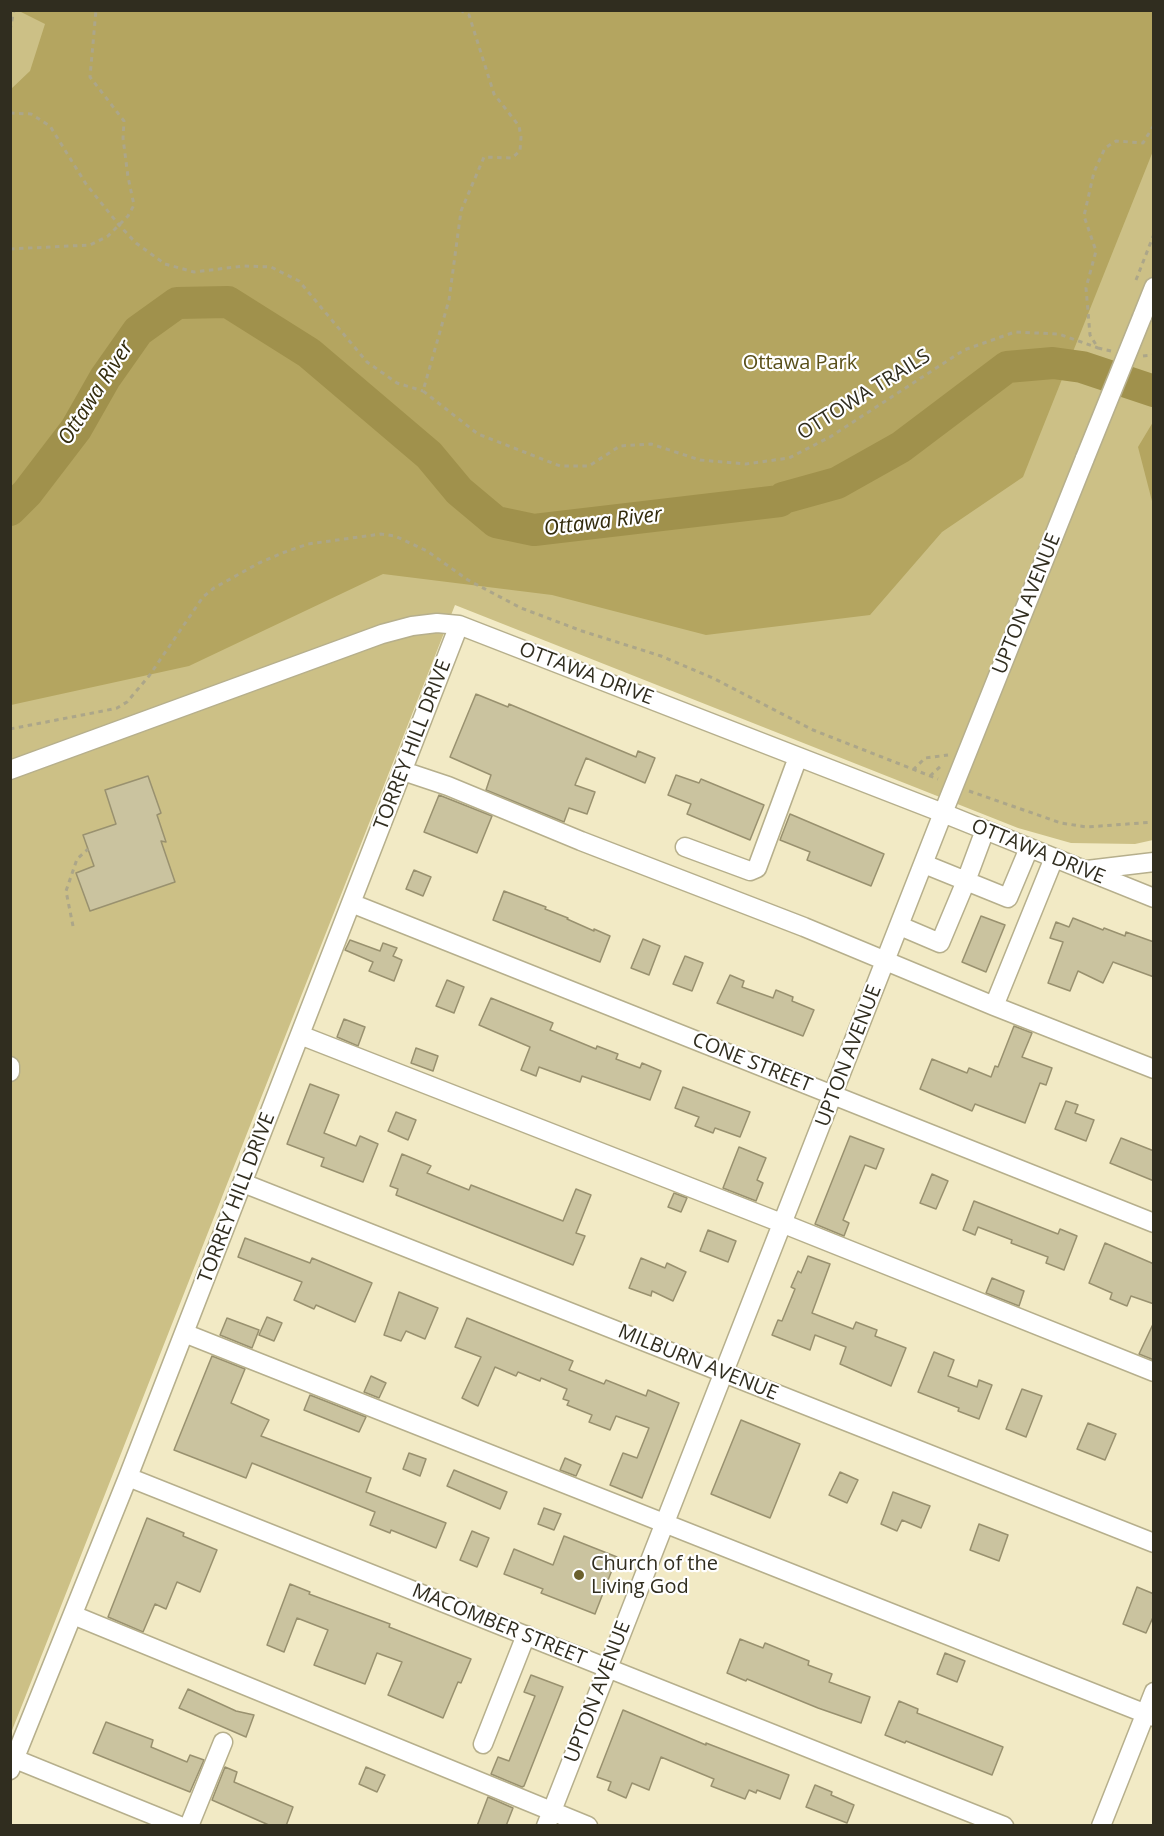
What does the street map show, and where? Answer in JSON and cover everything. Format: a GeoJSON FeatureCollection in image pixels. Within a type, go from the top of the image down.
{"type":"FeatureCollection","features":[{"type":"Feature","properties":{"kind":"street","name":"UPTON AVENUE"},"geometry":{"type":"LineString","coordinates":[[549,1818],[784,1224],[943,813],[1142,317],[1145,284]]}},
{"type":"Feature","properties":{"kind":"street","name":"OTTAWA DRIVE"},"geometry":{"type":"LineString","coordinates":[[10,770],[382,634],[437,623],[459,625],[943,813],[1154,898]]}},
{"type":"Feature","properties":{"kind":"street","name":"TORREY HILL DRIVE"},"geometry":{"type":"LineString","coordinates":[[13,1765],[184,1334],[459,625]]}},
{"type":"Feature","properties":{"kind":"street"},"geometry":{"type":"LineString","coordinates":[[685,846],[750,871],[756,868],[798,757]]}},
{"type":"Feature","properties":{"kind":"street"},"geometry":{"type":"LineString","coordinates":[[403,771],[448,786],[1154,1069]]}},
{"type":"Feature","properties":{"kind":"street"},"geometry":{"type":"LineString","coordinates":[[900,926],[940,943],[985,830]]}},
{"type":"Feature","properties":{"kind":"street"},"geometry":{"type":"LineString","coordinates":[[924,864],[1008,898],[1029,848]]}},
{"type":"Feature","properties":{"kind":"street"},"geometry":{"type":"LineString","coordinates":[[994,1006],[1054,858]]}},
{"type":"Feature","properties":{"kind":"street"},"geometry":{"type":"LineString","coordinates":[[1085,870],[1154,861]]}},
{"type":"Feature","properties":{"kind":"street","name":"CONE STREET"},"geometry":{"type":"LineString","coordinates":[[351,903],[1154,1223]]}},
{"type":"Feature","properties":{"kind":"street"},"geometry":{"type":"LineString","coordinates":[[300,1035],[784,1224],[1154,1372]]}},
{"type":"Feature","properties":{"kind":"street"},"geometry":{"type":"LineString","coordinates":[[10,1066],[10,1072]]}},
{"type":"Feature","properties":{"kind":"street","name":"MILBURN AVENUE"},"geometry":{"type":"LineString","coordinates":[[243,1183],[1154,1543]]}},
{"type":"Feature","properties":{"kind":"street"},"geometry":{"type":"LineString","coordinates":[[184,1334],[1149,1715]]}},
{"type":"Feature","properties":{"kind":"street","name":"MACOMBER STREET"},"geometry":{"type":"LineString","coordinates":[[128,1477],[1004,1826]]}},
{"type":"Feature","properties":{"kind":"street"},"geometry":{"type":"LineString","coordinates":[[73,1615],[549,1818],[588,1826]]}},
{"type":"Feature","properties":{"kind":"street"},"geometry":{"type":"LineString","coordinates":[[483,1743],[526,1635]]}},
{"type":"Feature","properties":{"kind":"street"},"geometry":{"type":"LineString","coordinates":[[1101,1826],[1149,1715],[1154,1692]]}},
{"type":"Feature","properties":{"kind":"street"},"geometry":{"type":"LineString","coordinates":[[189,1826],[223,1742]]}},
{"type":"Feature","properties":{"kind":"street"},"geometry":{"type":"LineString","coordinates":[[13,1765],[180,1826]]}},
{"type":"Feature","properties":{"kind":"path"},"geometry":{"type":"LineString","coordinates":[[10,30],[14,10]]}},
{"type":"Feature","properties":{"kind":"path"},"geometry":{"type":"LineString","coordinates":[[10,249],[90,245],[108,236],[129,216],[134,205],[123,138],[124,121],[90,77],[96,10]]}},
{"type":"Feature","properties":{"kind":"path"},"geometry":{"type":"LineString","coordinates":[[423,392],[449,300],[461,211],[484,157],[512,158],[520,151],[519,126],[494,94],[469,15],[460,10]]}},
{"type":"Feature","properties":{"kind":"path","name":"OTTOWA TRAILS"},"geometry":{"type":"LineString","coordinates":[[10,113],[31,114],[50,126],[86,184],[119,225],[136,243],[165,264],[194,272],[244,266],[271,267],[299,281],[367,362],[396,383],[423,392],[478,434],[560,466],[589,465],[620,446],[651,444],[700,460],[746,464],[789,458],[830,437],[964,350],[1015,332],[1059,334],[1121,354]]}},
{"type":"Feature","properties":{"kind":"path"},"geometry":{"type":"LineString","coordinates":[[1098,348],[1090,335],[1086,288],[1096,251],[1084,216],[1094,172],[1105,148],[1116,141],[1143,143],[1154,125]]}},
{"type":"Feature","properties":{"kind":"path"},"geometry":{"type":"LineString","coordinates":[[1145,284],[1154,234]]}},
{"type":"Feature","properties":{"kind":"path"},"geometry":{"type":"LineString","coordinates":[[1132,357],[1154,355]]}},
{"type":"Feature","properties":{"kind":"path"},"geometry":{"type":"LineString","coordinates":[[913,770],[925,758],[948,755]]}},
{"type":"Feature","properties":{"kind":"path"},"geometry":{"type":"LineString","coordinates":[[930,776],[1061,823],[1087,826],[1154,822]]}},
{"type":"Feature","properties":{"kind":"path"},"geometry":{"type":"LineString","coordinates":[[73,926],[66,891],[77,859],[88,849]]}},
{"type":"Feature","properties":{"kind":"green space","name":"Ottawa Park"},"geometry":{"type":"Polygon","coordinates":[[[11,11],[1153,11],[1153,840],[1135,844],[1071,843],[1018,828],[455,605],[11,1733],[11,11]]]}},
{"type":"Feature","properties":{"kind":"green space","name":"Ottawa Park"},"geometry":{"type":"Polygon","coordinates":[[[19,11],[1153,11],[1153,151],[1023,477],[942,532],[870,615],[706,635],[552,595],[383,574],[189,666],[11,705],[10,90],[30,71],[45,24],[19,11]]]}},
{"type":"Feature","properties":{"kind":"green space"},"geometry":{"type":"Polygon","coordinates":[[[1153,422],[1153,505],[1138,447],[1153,422]]]}},
{"type":"Feature","properties":{"kind":"building"},"geometry":{"type":"Polygon","coordinates":[[[476,694],[508,707],[509,704],[636,757],[638,751],[655,758],[645,783],[586,758],[575,785],[595,792],[587,814],[569,808],[564,822],[486,790],[491,775],[450,757],[476,694]]]}},
{"type":"Feature","properties":{"kind":"building"},"geometry":{"type":"Polygon","coordinates":[[[676,775],[699,783],[701,779],[764,805],[750,840],[687,814],[691,804],[668,795],[676,775]]]}},
{"type":"Feature","properties":{"kind":"building"},"geometry":{"type":"Polygon","coordinates":[[[148,776],[161,813],[157,815],[166,842],[161,841],[175,882],[90,911],[76,873],[94,866],[83,835],[116,824],[105,790],[148,776]]]}},
{"type":"Feature","properties":{"kind":"building"},"geometry":{"type":"Polygon","coordinates":[[[439,795],[492,816],[477,853],[424,832],[439,795]]]}},
{"type":"Feature","properties":{"kind":"building"},"geometry":{"type":"Polygon","coordinates":[[[790,814],[884,854],[871,886],[807,860],[810,852],[780,840],[790,814]]]}},
{"type":"Feature","properties":{"kind":"building"},"geometry":{"type":"Polygon","coordinates":[[[414,870],[431,877],[423,896],[406,889],[414,870]]]}},
{"type":"Feature","properties":{"kind":"building"},"geometry":{"type":"Polygon","coordinates":[[[504,891],[610,936],[600,962],[493,920],[504,891]]]}},
{"type":"Feature","properties":{"kind":"building"},"geometry":{"type":"Polygon","coordinates":[[[981,916],[1005,925],[986,972],[962,962],[981,916]]]}},
{"type":"Feature","properties":{"kind":"building"},"geometry":{"type":"Polygon","coordinates":[[[1073,918],[1103,930],[1104,928],[1125,936],[1126,932],[1154,942],[1154,977],[1113,962],[1103,983],[1078,971],[1070,991],[1048,983],[1063,942],[1050,938],[1056,922],[1069,927],[1073,918]]]}},
{"type":"Feature","properties":{"kind":"building"},"geometry":{"type":"Polygon","coordinates":[[[643,939],[660,946],[649,975],[631,968],[643,939]]]}},
{"type":"Feature","properties":{"kind":"building"},"geometry":{"type":"Polygon","coordinates":[[[350,940],[380,951],[383,943],[397,948],[393,956],[402,960],[394,981],[369,971],[373,962],[345,950],[350,940]]]}},
{"type":"Feature","properties":{"kind":"building"},"geometry":{"type":"Polygon","coordinates":[[[685,956],[703,963],[692,991],[673,984],[685,956]]]}},
{"type":"Feature","properties":{"kind":"building"},"geometry":{"type":"Polygon","coordinates":[[[730,975],[744,981],[742,987],[773,998],[776,990],[793,997],[792,1001],[814,1010],[803,1036],[717,1003],[730,975]]]}},
{"type":"Feature","properties":{"kind":"building"},"geometry":{"type":"Polygon","coordinates":[[[447,980],[464,987],[454,1013],[436,1006],[447,980]]]}},
{"type":"Feature","properties":{"kind":"building"},"geometry":{"type":"Polygon","coordinates":[[[491,998],[553,1023],[550,1030],[596,1049],[597,1046],[618,1054],[616,1059],[640,1068],[642,1063],[661,1071],[650,1100],[582,1076],[580,1082],[539,1067],[536,1076],[521,1070],[530,1047],[479,1025],[491,998]]]}},
{"type":"Feature","properties":{"kind":"building"},"geometry":{"type":"Polygon","coordinates":[[[344,1019],[365,1027],[358,1046],[337,1037],[344,1019]]]}},
{"type":"Feature","properties":{"kind":"building"},"geometry":{"type":"Polygon","coordinates":[[[1014,1026],[1032,1033],[1022,1057],[1052,1068],[1046,1085],[1040,1083],[1025,1123],[975,1104],[972,1111],[920,1089],[932,1059],[967,1073],[969,1068],[991,1077],[995,1066],[998,1067],[1014,1026]]]}},
{"type":"Feature","properties":{"kind":"building"},"geometry":{"type":"Polygon","coordinates":[[[416,1048],[438,1056],[433,1071],[411,1063],[416,1048]]]}},
{"type":"Feature","properties":{"kind":"building"},"geometry":{"type":"Polygon","coordinates":[[[310,1084],[339,1095],[324,1133],[356,1146],[360,1136],[378,1144],[363,1182],[321,1166],[324,1158],[287,1144],[310,1084]]]}},
{"type":"Feature","properties":{"kind":"building"},"geometry":{"type":"Polygon","coordinates":[[[683,1087],[750,1112],[740,1137],[715,1128],[713,1133],[695,1126],[699,1117],[675,1108],[683,1087]]]}},
{"type":"Feature","properties":{"kind":"building"},"geometry":{"type":"Polygon","coordinates":[[[1066,1101],[1078,1105],[1075,1113],[1094,1120],[1086,1141],[1055,1129],[1066,1101]]]}},
{"type":"Feature","properties":{"kind":"building"},"geometry":{"type":"Polygon","coordinates":[[[396,1112],[416,1120],[408,1140],[388,1131],[396,1112]]]}},
{"type":"Feature","properties":{"kind":"building"},"geometry":{"type":"Polygon","coordinates":[[[850,1136],[884,1149],[876,1169],[865,1165],[843,1220],[849,1223],[844,1236],[815,1224],[850,1136]]]}},
{"type":"Feature","properties":{"kind":"building"},"geometry":{"type":"Polygon","coordinates":[[[1121,1138],[1154,1151],[1154,1181],[1110,1163],[1121,1138]]]}},
{"type":"Feature","properties":{"kind":"building"},"geometry":{"type":"Polygon","coordinates":[[[739,1147],[766,1158],[757,1180],[763,1183],[756,1201],[723,1188],[739,1147]]]}},
{"type":"Feature","properties":{"kind":"building"},"geometry":{"type":"Polygon","coordinates":[[[402,1154],[431,1166],[427,1173],[469,1190],[471,1185],[563,1221],[576,1189],[591,1195],[576,1233],[585,1236],[573,1265],[396,1195],[398,1189],[390,1186],[402,1154]]]}},
{"type":"Feature","properties":{"kind":"building"},"geometry":{"type":"Polygon","coordinates":[[[932,1174],[948,1181],[936,1209],[920,1203],[932,1174]]]}},
{"type":"Feature","properties":{"kind":"building"},"geometry":{"type":"Polygon","coordinates":[[[674,1193],[687,1198],[681,1212],[668,1207],[674,1193]]]}},
{"type":"Feature","properties":{"kind":"building"},"geometry":{"type":"Polygon","coordinates":[[[974,1201],[1058,1234],[1060,1229],[1077,1236],[1064,1270],[1046,1263],[1048,1257],[1011,1243],[1012,1240],[978,1227],[975,1235],[963,1230],[974,1201]]]}},
{"type":"Feature","properties":{"kind":"building"},"geometry":{"type":"Polygon","coordinates":[[[708,1230],[736,1241],[728,1262],[700,1251],[708,1230]]]}},
{"type":"Feature","properties":{"kind":"building"},"geometry":{"type":"Polygon","coordinates":[[[245,1238],[310,1263],[312,1258],[372,1283],[355,1322],[316,1305],[314,1309],[294,1300],[302,1282],[238,1257],[245,1238]]]}},
{"type":"Feature","properties":{"kind":"building"},"geometry":{"type":"Polygon","coordinates":[[[1105,1243],[1154,1264],[1154,1304],[1131,1296],[1127,1306],[1110,1299],[1112,1293],[1089,1283],[1105,1243]]]}},
{"type":"Feature","properties":{"kind":"building"},"geometry":{"type":"Polygon","coordinates":[[[808,1256],[830,1264],[812,1313],[853,1329],[856,1322],[877,1330],[875,1336],[906,1348],[891,1386],[840,1364],[846,1347],[815,1335],[810,1350],[772,1335],[778,1320],[782,1321],[795,1289],[791,1287],[798,1271],[801,1273],[808,1256]]]}},
{"type":"Feature","properties":{"kind":"building"},"geometry":{"type":"Polygon","coordinates":[[[641,1258],[665,1268],[667,1263],[686,1272],[673,1301],[652,1291],[651,1296],[629,1288],[641,1258]]]}},
{"type":"Feature","properties":{"kind":"building"},"geometry":{"type":"Polygon","coordinates":[[[992,1278],[1024,1291],[1019,1306],[986,1293],[992,1278]]]}},
{"type":"Feature","properties":{"kind":"building"},"geometry":{"type":"Polygon","coordinates":[[[399,1292],[438,1308],[425,1339],[406,1331],[401,1341],[384,1335],[399,1292]]]}},
{"type":"Feature","properties":{"kind":"building"},"geometry":{"type":"Polygon","coordinates":[[[267,1317],[282,1323],[274,1341],[259,1335],[267,1317]]]}},
{"type":"Feature","properties":{"kind":"building"},"geometry":{"type":"Polygon","coordinates":[[[227,1318],[259,1330],[252,1348],[220,1335],[227,1318]]]}},
{"type":"Feature","properties":{"kind":"building"},"geometry":{"type":"Polygon","coordinates":[[[467,1318],[573,1361],[569,1370],[604,1384],[606,1380],[646,1396],[648,1390],[679,1403],[642,1498],[610,1485],[623,1453],[637,1458],[649,1428],[616,1416],[610,1430],[589,1422],[592,1415],[567,1405],[569,1401],[563,1399],[567,1389],[541,1378],[540,1381],[518,1372],[516,1376],[495,1367],[478,1406],[462,1398],[481,1357],[455,1347],[467,1318]]]}},
{"type":"Feature","properties":{"kind":"building"},"geometry":{"type":"Polygon","coordinates":[[[1154,1322],[1154,1360],[1139,1354],[1154,1322]]]}},
{"type":"Feature","properties":{"kind":"building"},"geometry":{"type":"Polygon","coordinates":[[[934,1352],[954,1360],[948,1376],[977,1387],[979,1380],[992,1385],[979,1419],[958,1411],[959,1408],[918,1392],[934,1352]]]}},
{"type":"Feature","properties":{"kind":"building"},"geometry":{"type":"Polygon","coordinates":[[[212,1356],[245,1369],[231,1403],[269,1420],[261,1436],[371,1478],[366,1492],[446,1523],[436,1548],[391,1530],[390,1533],[370,1525],[375,1512],[252,1463],[246,1478],[174,1450],[212,1356]]]}},
{"type":"Feature","properties":{"kind":"building"},"geometry":{"type":"Polygon","coordinates":[[[371,1376],[386,1383],[379,1398],[364,1392],[371,1376]]]}},
{"type":"Feature","properties":{"kind":"building"},"geometry":{"type":"Polygon","coordinates":[[[1022,1389],[1042,1396],[1026,1437],[1006,1429],[1022,1389]]]}},
{"type":"Feature","properties":{"kind":"building"},"geometry":{"type":"Polygon","coordinates":[[[310,1395],[366,1417],[359,1432],[304,1410],[310,1395]]]}},
{"type":"Feature","properties":{"kind":"building"},"geometry":{"type":"Polygon","coordinates":[[[741,1420],[800,1444],[770,1518],[711,1494],[741,1420]]]}},
{"type":"Feature","properties":{"kind":"building"},"geometry":{"type":"Polygon","coordinates":[[[1088,1423],[1116,1434],[1105,1460],[1077,1449],[1088,1423]]]}},
{"type":"Feature","properties":{"kind":"building"},"geometry":{"type":"Polygon","coordinates":[[[409,1453],[426,1459],[420,1476],[403,1469],[409,1453]]]}},
{"type":"Feature","properties":{"kind":"building"},"geometry":{"type":"Polygon","coordinates":[[[565,1458],[581,1465],[576,1476],[560,1470],[565,1458]]]}},
{"type":"Feature","properties":{"kind":"building"},"geometry":{"type":"Polygon","coordinates":[[[454,1470],[507,1492],[500,1509],[447,1486],[454,1470]]]}},
{"type":"Feature","properties":{"kind":"building"},"geometry":{"type":"Polygon","coordinates":[[[840,1472],[858,1480],[847,1503],[829,1495],[840,1472]]]}},
{"type":"Feature","properties":{"kind":"building"},"geometry":{"type":"Polygon","coordinates":[[[893,1492],[930,1506],[921,1528],[902,1520],[897,1531],[881,1524],[893,1492]]]}},
{"type":"Feature","properties":{"kind":"building"},"geometry":{"type":"Polygon","coordinates":[[[544,1508],[561,1514],[554,1530],[538,1524],[544,1508]]]}},
{"type":"Feature","properties":{"kind":"building"},"geometry":{"type":"Polygon","coordinates":[[[147,1518],[217,1550],[200,1592],[177,1582],[166,1609],[155,1604],[143,1632],[108,1617],[147,1518]]]}},
{"type":"Feature","properties":{"kind":"building"},"geometry":{"type":"Polygon","coordinates":[[[979,1524],[1008,1535],[999,1561],[970,1550],[979,1524]]]}},
{"type":"Feature","properties":{"kind":"building"},"geometry":{"type":"Polygon","coordinates":[[[472,1531],[489,1538],[477,1567],[460,1560],[472,1531]]]}},
{"type":"Feature","properties":{"kind":"building","name":"Church of the Living God"},"geometry":{"type":"Polygon","coordinates":[[[564,1536],[617,1557],[595,1614],[541,1593],[543,1589],[504,1574],[514,1549],[553,1565],[564,1536]]]}},
{"type":"Feature","properties":{"kind":"building"},"geometry":{"type":"Polygon","coordinates":[[[290,1584],[310,1592],[309,1594],[390,1624],[389,1627],[471,1659],[461,1683],[458,1682],[443,1718],[388,1695],[402,1662],[377,1653],[365,1684],[314,1665],[328,1630],[297,1618],[284,1652],[267,1645],[290,1584]]]}},
{"type":"Feature","properties":{"kind":"building"},"geometry":{"type":"Polygon","coordinates":[[[1137,1587],[1154,1594],[1154,1615],[1146,1633],[1123,1624],[1137,1587]]]}},
{"type":"Feature","properties":{"kind":"building"},"geometry":{"type":"Polygon","coordinates":[[[740,1639],[763,1648],[765,1643],[809,1661],[808,1665],[832,1674],[829,1682],[870,1697],[861,1723],[727,1673],[740,1639]]]}},
{"type":"Feature","properties":{"kind":"building"},"geometry":{"type":"Polygon","coordinates":[[[945,1653],[965,1661],[957,1682],[937,1674],[945,1653]]]}},
{"type":"Feature","properties":{"kind":"building"},"geometry":{"type":"Polygon","coordinates":[[[531,1675],[563,1687],[522,1787],[491,1774],[498,1757],[509,1761],[535,1696],[524,1692],[531,1675]]]}},
{"type":"Feature","properties":{"kind":"building"},"geometry":{"type":"Polygon","coordinates":[[[188,1689],[236,1711],[254,1715],[246,1737],[179,1708],[188,1689]]]}},
{"type":"Feature","properties":{"kind":"building"},"geometry":{"type":"Polygon","coordinates":[[[899,1701],[918,1709],[917,1713],[1003,1747],[992,1775],[885,1735],[899,1701]]]}},
{"type":"Feature","properties":{"kind":"building"},"geometry":{"type":"Polygon","coordinates":[[[623,1710],[706,1745],[706,1743],[789,1775],[780,1799],[757,1790],[756,1793],[749,1790],[745,1799],[711,1786],[714,1779],[661,1757],[649,1790],[632,1783],[626,1798],[608,1790],[611,1782],[597,1777],[623,1710]]]}},
{"type":"Feature","properties":{"kind":"building"},"geometry":{"type":"Polygon","coordinates":[[[106,1722],[153,1740],[151,1747],[187,1762],[190,1755],[204,1760],[190,1792],[93,1753],[106,1722]]]}},
{"type":"Feature","properties":{"kind":"building"},"geometry":{"type":"Polygon","coordinates":[[[225,1767],[237,1772],[234,1782],[293,1807],[286,1826],[271,1826],[212,1800],[225,1767]]]}},
{"type":"Feature","properties":{"kind":"building"},"geometry":{"type":"Polygon","coordinates":[[[366,1767],[385,1775],[377,1792],[359,1784],[366,1767]]]}},
{"type":"Feature","properties":{"kind":"building"},"geometry":{"type":"Polygon","coordinates":[[[815,1785],[854,1805],[847,1823],[806,1807],[815,1785]]]}},
{"type":"Feature","properties":{"kind":"building"},"geometry":{"type":"Polygon","coordinates":[[[488,1797],[513,1808],[506,1826],[477,1826],[488,1797]]]}},
{"type":"Feature","properties":{"kind":"waterway","name":"Ottawa River"},"geometry":{"type":"LineString","coordinates":[[10,510],[27,493],[76,429],[105,378],[138,331],[177,303],[228,302],[309,353],[429,455],[459,491],[496,522],[534,530],[780,501],[783,498],[837,483],[901,447],[1007,367],[1053,363],[1082,367],[1154,391]]}},
{"type":"Feature","properties":{"kind":"place","name":"Church of the Living God"},"geometry":{"type":"Point","coordinates":[579,1575]}}]}
